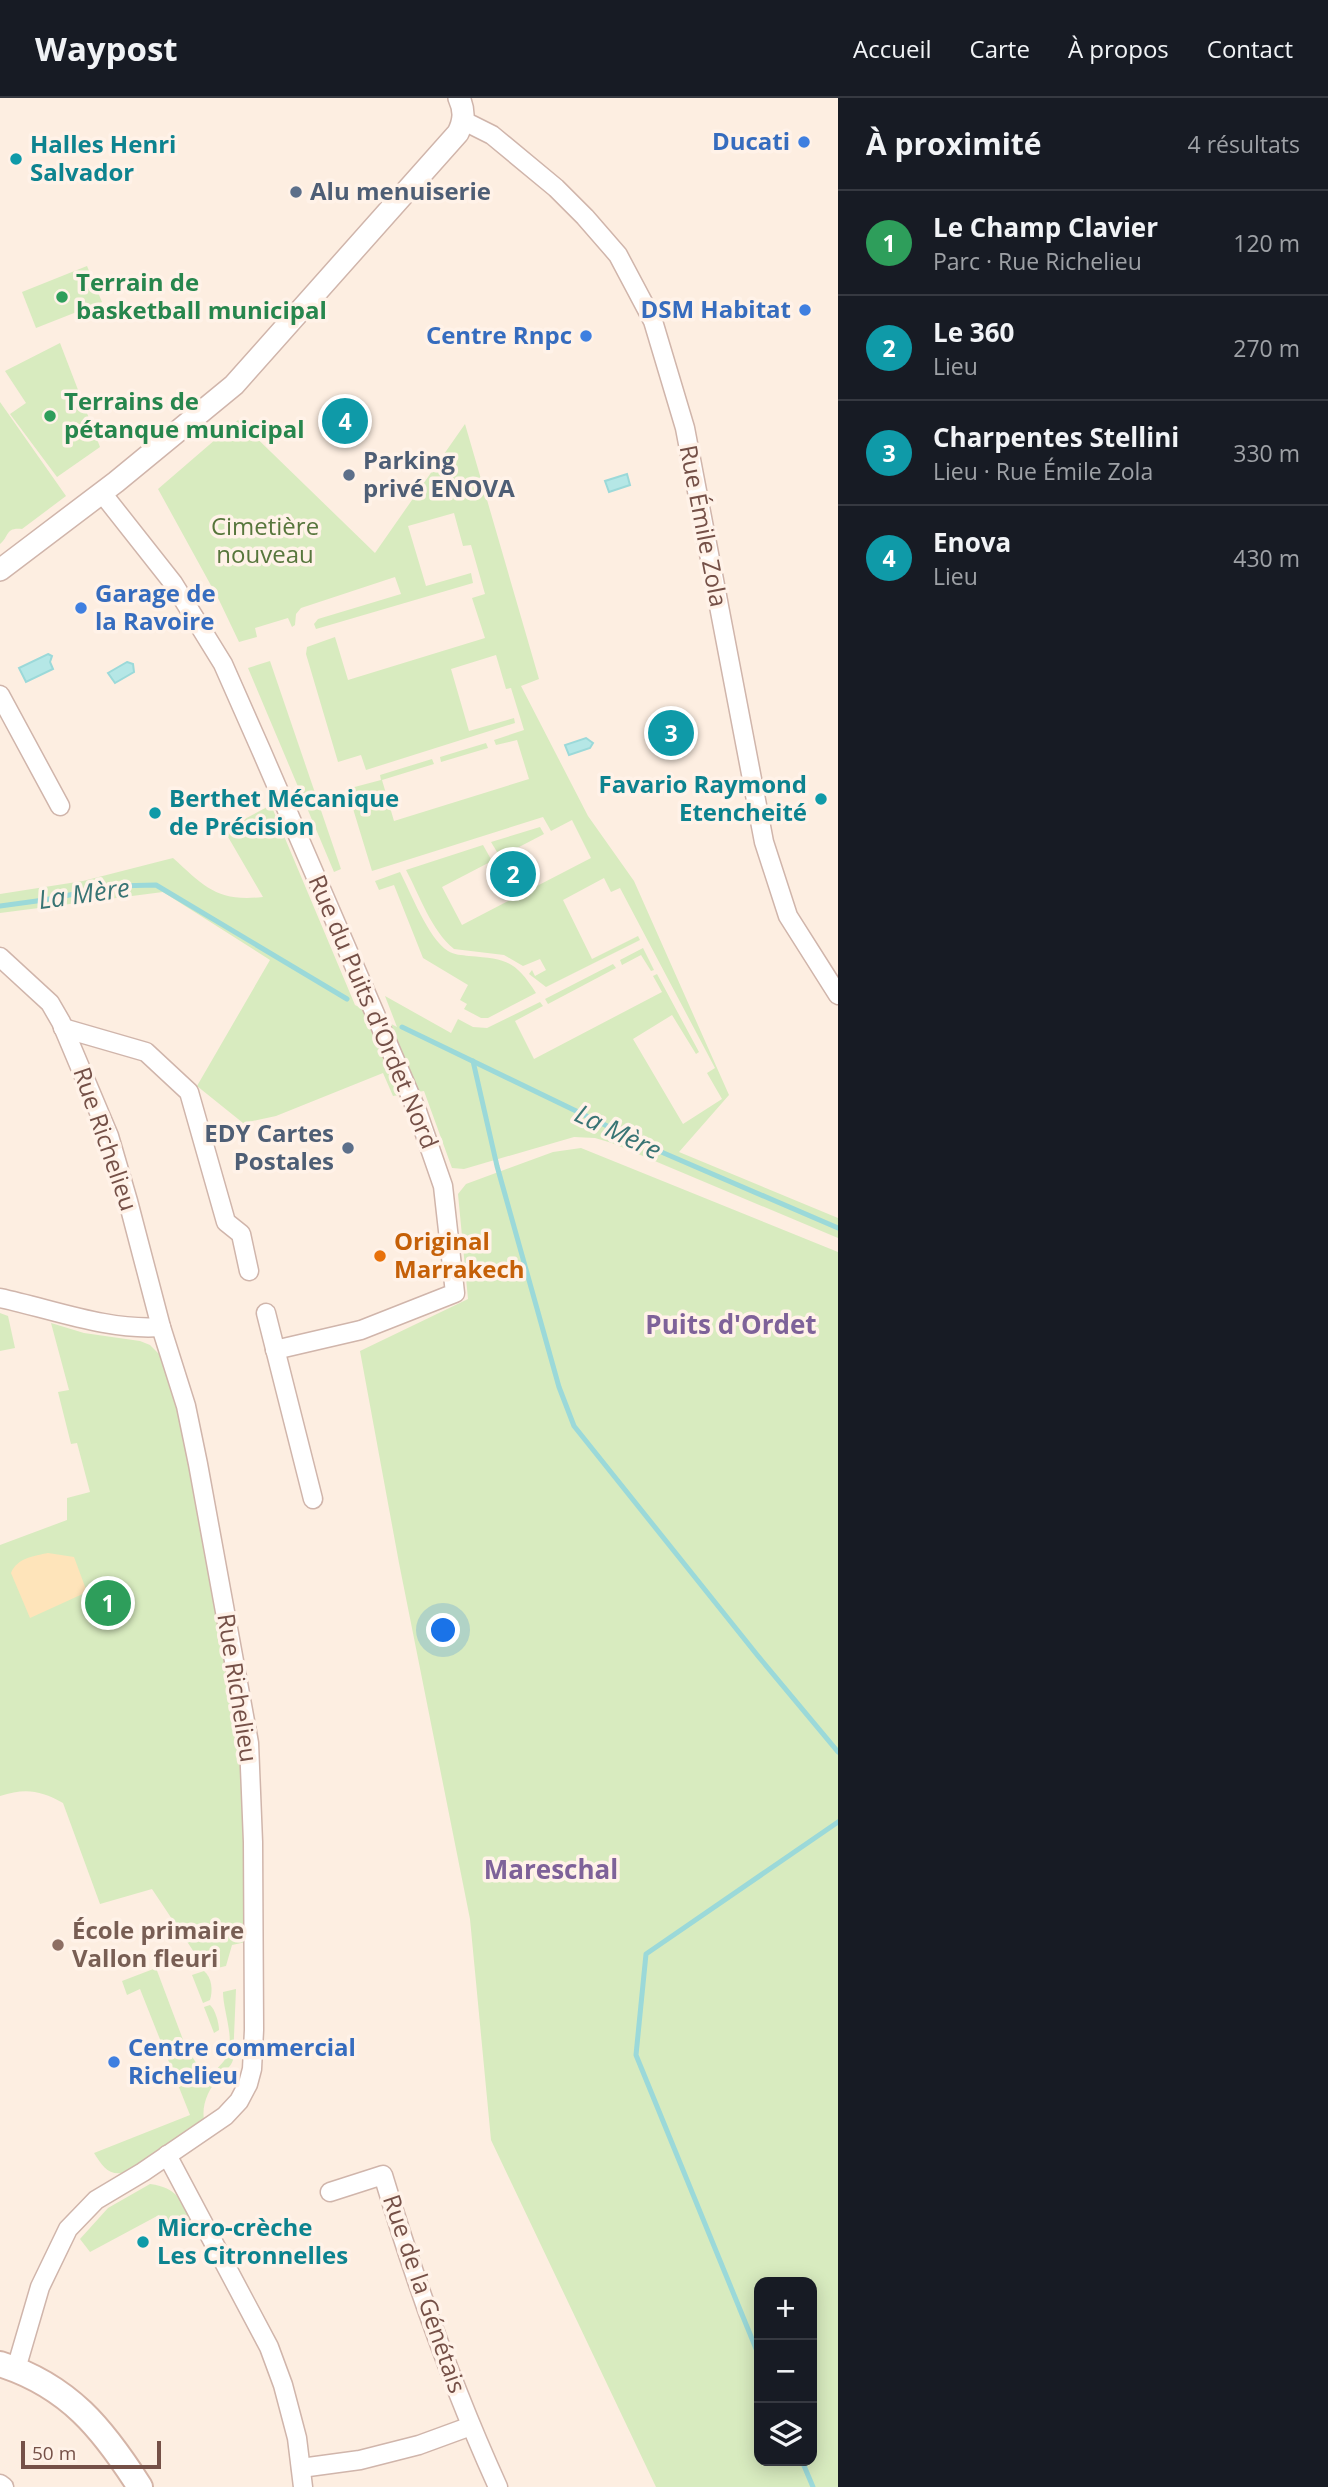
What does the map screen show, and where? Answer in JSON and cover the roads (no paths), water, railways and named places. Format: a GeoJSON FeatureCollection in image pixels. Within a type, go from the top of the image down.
{"type":"FeatureCollection","features":[{"type":"Feature","properties":{"kind":"main road"},"geometry":{"type":"LineString","coordinates":[[8,2367],[37,2380],[76,2404],[113,2445],[140,2487]]}},
{"type":"Feature","properties":{"kind":"street"},"geometry":{"type":"LineString","coordinates":[[0,570],[102,493],[234,385],[458,133],[464,121],[459,98]]}},
{"type":"Feature","properties":{"kind":"street","name":"Rue Émile Zola"},"geometry":{"type":"LineString","coordinates":[[464,121],[492,135],[556,188],[585,217],[618,256],[653,321],[685,428],[764,842],[788,916],[838,995]]}},
{"type":"Feature","properties":{"kind":"street","name":"Rue du Puits d'Ordet Nord"},"geometry":{"type":"LineString","coordinates":[[102,493],[173,583],[223,664],[417,1111],[443,1186],[455,1293],[361,1330],[275,1350]]}},
{"type":"Feature","properties":{"kind":"street"},"geometry":{"type":"LineString","coordinates":[[0,695],[60,806]]}},
{"type":"Feature","properties":{"kind":"street","name":"Rue Richelieu"},"geometry":{"type":"LineString","coordinates":[[0,957],[50,1003],[109,1136],[161,1326],[186,1406],[249,1743],[253,1842],[254,2030],[250,2076],[239,2101],[225,2116],[96,2200],[68,2229],[40,2287],[8,2367]]}},
{"type":"Feature","properties":{"kind":"street"},"geometry":{"type":"LineString","coordinates":[[63,1028],[146,1052],[189,1092],[226,1222],[241,1234],[249,1271]]}},
{"type":"Feature","properties":{"kind":"street"},"geometry":{"type":"LineString","coordinates":[[0,1298],[136,1328],[161,1326]]}},
{"type":"Feature","properties":{"kind":"street"},"geometry":{"type":"LineString","coordinates":[[266,1313],[313,1499]]}},
{"type":"Feature","properties":{"kind":"street"},"geometry":{"type":"LineString","coordinates":[[167,2155],[269,2347],[283,2385],[297,2438],[303,2487]]}},
{"type":"Feature","properties":{"kind":"street","name":"Rue de la Génétais"},"geometry":{"type":"LineString","coordinates":[[330,2192],[383,2175],[405,2249],[471,2426],[498,2487]]}},
{"type":"Feature","properties":{"kind":"street","name":"Rue de la Génétais"},"geometry":{"type":"LineString","coordinates":[[301,2468],[360,2460],[419,2445],[471,2426]]}},
{"type":"Feature","properties":{"kind":"street"},"geometry":{"type":"LineString","coordinates":[[0,2484],[4,2487]]}},
{"type":"Feature","properties":{"kind":"water"},"geometry":{"type":"Polygon","coordinates":[[[627,474],[630,485],[609,492],[605,481],[627,474]]]}},
{"type":"Feature","properties":{"kind":"water"},"geometry":{"type":"Polygon","coordinates":[[[48,654],[52,656],[50,662],[53,669],[26,682],[19,668],[48,654]]]}},
{"type":"Feature","properties":{"kind":"water"},"geometry":{"type":"Polygon","coordinates":[[[127,662],[133,664],[134,672],[115,683],[108,673],[127,662]]]}},
{"type":"Feature","properties":{"kind":"water"},"geometry":{"type":"Polygon","coordinates":[[[586,738],[593,743],[590,748],[569,755],[565,745],[586,738]]]}},
{"type":"Feature","properties":{"kind":"waterway","name":"La Mère"},"geometry":{"type":"LineString","coordinates":[[0,906],[115,886],[156,885],[347,999]]}},
{"type":"Feature","properties":{"kind":"waterway","name":"La Mère"},"geometry":{"type":"LineString","coordinates":[[402,1027],[659,1151],[838,1228]]}},
{"type":"Feature","properties":{"kind":"waterway"},"geometry":{"type":"LineString","coordinates":[[473,1061],[497,1166],[559,1387],[574,1426],[838,1752]]}},
{"type":"Feature","properties":{"kind":"waterway"},"geometry":{"type":"LineString","coordinates":[[754,2344],[636,2055],[646,1954],[838,1822]]}},
{"type":"Feature","properties":{"kind":"waterway"},"geometry":{"type":"LineString","coordinates":[[804,2466],[813,2487]]}},
{"type":"Feature","properties":{"kind":"place","name":"Ducati"},"geometry":{"type":"Point","coordinates":[804,142]}},
{"type":"Feature","properties":{"kind":"place","name":"Halles Henri Salvador"},"geometry":{"type":"Point","coordinates":[16,159]}},
{"type":"Feature","properties":{"kind":"place","name":"Alu menuiserie"},"geometry":{"type":"Point","coordinates":[296,192]}},
{"type":"Feature","properties":{"kind":"place","name":"Terrain de basketball municipal"},"geometry":{"type":"Point","coordinates":[62,297]}},
{"type":"Feature","properties":{"kind":"place","name":"DSM Habitat"},"geometry":{"type":"Point","coordinates":[805,310]}},
{"type":"Feature","properties":{"kind":"place","name":"Centre Rnpc"},"geometry":{"type":"Point","coordinates":[586,336]}},
{"type":"Feature","properties":{"kind":"place","name":"Terrains de pétanque municipal"},"geometry":{"type":"Point","coordinates":[50,416]}},
{"type":"Feature","properties":{"kind":"place","name":"Enova"},"geometry":{"type":"Point","coordinates":[345,421]}},
{"type":"Feature","properties":{"kind":"place","name":"Parking privé ENOVA"},"geometry":{"type":"Point","coordinates":[349,475]}},
{"type":"Feature","properties":{"kind":"place","name":"Garage de la Ravoire"},"geometry":{"type":"Point","coordinates":[81,608]}},
{"type":"Feature","properties":{"kind":"place","name":"Charpentes Stellini"},"geometry":{"type":"Point","coordinates":[671,733]}},
{"type":"Feature","properties":{"kind":"place","name":"Favario Raymond Etencheité"},"geometry":{"type":"Point","coordinates":[821,799]}},
{"type":"Feature","properties":{"kind":"place","name":"Berthet Mécanique de Précision"},"geometry":{"type":"Point","coordinates":[155,813]}},
{"type":"Feature","properties":{"kind":"place","name":"Le 360"},"geometry":{"type":"Point","coordinates":[513,874]}},
{"type":"Feature","properties":{"kind":"place","name":"EDY Cartes Postales"},"geometry":{"type":"Point","coordinates":[348,1148]}},
{"type":"Feature","properties":{"kind":"place","name":"Original Marrakech"},"geometry":{"type":"Point","coordinates":[380,1256]}},
{"type":"Feature","properties":{"kind":"place","name":"Le Champ Clavier"},"geometry":{"type":"Point","coordinates":[108,1603]}},
{"type":"Feature","properties":{"kind":"place","name":"École primaire Vallon fleuri"},"geometry":{"type":"Point","coordinates":[58,1945]}},
{"type":"Feature","properties":{"kind":"place","name":"Centre commercial Richelieu"},"geometry":{"type":"Point","coordinates":[114,2062]}},
{"type":"Feature","properties":{"kind":"place","name":"Micro-crèche Les Citronnelles"},"geometry":{"type":"Point","coordinates":[143,2242]}},
{"type":"Feature","properties":{"kind":"district","name":"Puits d'Ordet"},"geometry":{"type":"Point","coordinates":[731,1325]}},
{"type":"Feature","properties":{"kind":"district","name":"Mareschal"},"geometry":{"type":"Point","coordinates":[551,1870]}},
{"type":"Feature","properties":{"kind":"park label","name":"Cimetière nouveau"},"geometry":{"type":"Point","coordinates":[265,541]}}]}
